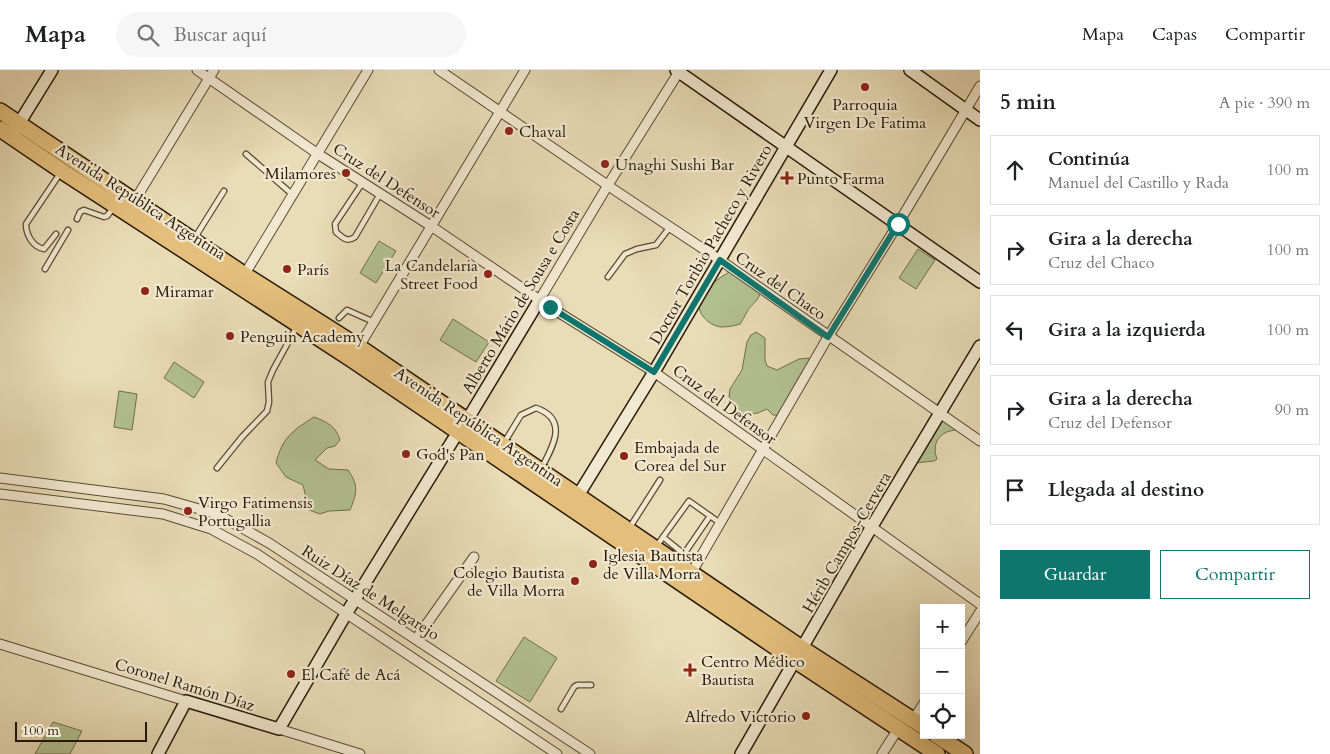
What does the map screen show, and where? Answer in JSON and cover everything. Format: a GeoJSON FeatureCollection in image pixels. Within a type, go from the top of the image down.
{"type":"FeatureCollection","features":[{"type":"Feature","properties":{"kind":"highway","name":"Avenida República Argentina"},"geometry":{"type":"LineString","coordinates":[[0,111],[10,130],[62,171],[125,207],[194,240],[297,324],[355,353]]}},
{"type":"Feature","properties":{"kind":"highway","name":"Avenida República Argentina"},"geometry":{"type":"LineString","coordinates":[[10,130],[125,207],[355,353],[462,426],[541,489],[552,490],[575,504],[799,655],[898,729],[937,754]]}},
{"type":"Feature","properties":{"kind":"highway","name":"Avenida República Argentina"},"geometry":{"type":"LineString","coordinates":[[462,426],[503,445],[540,470],[575,504],[628,530],[659,542],[681,559],[687,579]]}},
{"type":"Feature","properties":{"kind":"highway","name":"Avenida República Argentina"},"geometry":{"type":"LineString","coordinates":[[799,655],[919,724]]}},
{"type":"Feature","properties":{"kind":"highway"},"geometry":{"type":"LineString","coordinates":[[942,739],[964,754]]}},
{"type":"Feature","properties":{"kind":"street"},"geometry":{"type":"LineString","coordinates":[[10,130],[52,70]]}},
{"type":"Feature","properties":{"kind":"street","name":"Cruz del Defensor"},"geometry":{"type":"LineString","coordinates":[[198,70],[211,74],[318,154],[654,372],[980,604]]}},
{"type":"Feature","properties":{"kind":"street"},"geometry":{"type":"LineString","coordinates":[[242,280],[368,70]]}},
{"type":"Feature","properties":{"kind":"street","name":"Cruz del Chaco"},"geometry":{"type":"LineString","coordinates":[[439,70],[720,260],[980,441]]}},
{"type":"Feature","properties":{"kind":"street"},"geometry":{"type":"LineString","coordinates":[[355,353],[524,70]]}},
{"type":"Feature","properties":{"kind":"street","name":"Doctor Toribio Pacheco y Rivero"},"geometry":{"type":"LineString","coordinates":[[575,504],[831,70]]}},
{"type":"Feature","properties":{"kind":"street"},"geometry":{"type":"LineString","coordinates":[[910,70],[980,120]]}},
{"type":"Feature","properties":{"kind":"street"},"geometry":{"type":"LineString","coordinates":[[678,71],[980,282]]}},
{"type":"Feature","properties":{"kind":"street","name":"Alberto Mário de Sousa e Costa"},"geometry":{"type":"LineString","coordinates":[[279,729],[346,614],[678,71]]}},
{"type":"Feature","properties":{"kind":"street"},"geometry":{"type":"LineString","coordinates":[[125,207],[211,74]]}},
{"type":"Feature","properties":{"kind":"street"},"geometry":{"type":"LineString","coordinates":[[687,579],[828,337],[980,86]]}},
{"type":"Feature","properties":{"kind":"street","name":"Hérib Campos-Cervera"},"geometry":{"type":"LineString","coordinates":[[741,754],[871,528],[980,346]]}},
{"type":"Feature","properties":{"kind":"street","name":"Ruiz Díaz de Melgarejo"},"geometry":{"type":"LineString","coordinates":[[0,478],[164,499],[217,514],[270,543],[583,752]]}},
{"type":"Feature","properties":{"kind":"street","name":"Ruiz Díaz de Melgarejo"},"geometry":{"type":"LineString","coordinates":[[0,494],[164,514],[211,529],[258,554],[557,754]]}},
{"type":"Feature","properties":{"kind":"street"},"geometry":{"type":"LineString","coordinates":[[116,508],[117,494]]}},
{"type":"Feature","properties":{"kind":"street"},"geometry":{"type":"LineString","coordinates":[[231,540],[240,526]]}},
{"type":"Feature","properties":{"kind":"street"},"geometry":{"type":"LineString","coordinates":[[416,640],[474,557]]}},
{"type":"Feature","properties":{"kind":"street"},"geometry":{"type":"LineString","coordinates":[[965,636],[980,612]]}},
{"type":"Feature","properties":{"kind":"street","name":"Coronel Ramón Díaz"},"geometry":{"type":"LineString","coordinates":[[0,644],[360,754]]}},
{"type":"Feature","properties":{"kind":"street"},"geometry":{"type":"LineString","coordinates":[[470,696],[480,682]]}},
{"type":"Feature","properties":{"kind":"street"},"geometry":{"type":"LineString","coordinates":[[158,754],[186,701]]}},
{"type":"Feature","properties":{"kind":"street"},"geometry":{"type":"LineString","coordinates":[[882,754],[898,729]]}},
{"type":"Feature","properties":{"kind":"lane"},"geometry":{"type":"LineString","coordinates":[[246,154],[293,195]]}},
{"type":"Feature","properties":{"kind":"lane"},"geometry":{"type":"LineString","coordinates":[[56,234],[47,247],[40,249],[26,233],[26,224],[62,171]]}},
{"type":"Feature","properties":{"kind":"lane"},"geometry":{"type":"LineString","coordinates":[[363,182],[335,224],[336,232],[345,240],[351,240],[354,237],[380,194]]}},
{"type":"Feature","properties":{"kind":"lane"},"geometry":{"type":"LineString","coordinates":[[194,240],[224,191]]}},
{"type":"Feature","properties":{"kind":"lane"},"geometry":{"type":"LineString","coordinates":[[76,218],[84,210],[101,217],[125,207]]}},
{"type":"Feature","properties":{"kind":"lane"},"geometry":{"type":"LineString","coordinates":[[608,277],[625,254],[656,245],[670,227]]}},
{"type":"Feature","properties":{"kind":"lane"},"geometry":{"type":"LineString","coordinates":[[45,269],[68,230]]}},
{"type":"Feature","properties":{"kind":"lane"},"geometry":{"type":"LineString","coordinates":[[339,318],[347,310],[374,322]]}},
{"type":"Feature","properties":{"kind":"lane"},"geometry":{"type":"LineString","coordinates":[[217,468],[242,437],[267,411],[269,402],[268,382],[297,324]]}},
{"type":"Feature","properties":{"kind":"lane"},"geometry":{"type":"LineString","coordinates":[[503,445],[521,415],[536,408],[550,414],[555,422],[556,435],[540,470]]}},
{"type":"Feature","properties":{"kind":"lane"},"geometry":{"type":"LineString","coordinates":[[628,530],[660,480]]}},
{"type":"Feature","properties":{"kind":"lane"},"geometry":{"type":"LineString","coordinates":[[659,542],[689,501],[720,523]]}},
{"type":"Feature","properties":{"kind":"lane"},"geometry":{"type":"LineString","coordinates":[[681,559],[710,516]]}},
{"type":"Feature","properties":{"kind":"lane"},"geometry":{"type":"LineString","coordinates":[[561,709],[574,687],[577,685],[591,685]]}},
{"type":"Feature","properties":{"kind":"green space"},"geometry":{"type":"Polygon","coordinates":[[[379,241],[396,251],[376,283],[360,273],[379,241]]]}},
{"type":"Feature","properties":{"kind":"green space"},"geometry":{"type":"Polygon","coordinates":[[[918,249],[935,260],[916,289],[899,278],[918,249]]]}},
{"type":"Feature","properties":{"kind":"green space"},"geometry":{"type":"Polygon","coordinates":[[[731,271],[755,287],[760,294],[740,324],[726,327],[716,326],[701,314],[699,309],[700,300],[709,287],[731,271]]]}},
{"type":"Feature","properties":{"kind":"green space"},"geometry":{"type":"Polygon","coordinates":[[[453,319],[489,342],[476,362],[440,340],[453,319]]]}},
{"type":"Feature","properties":{"kind":"green space"},"geometry":{"type":"Polygon","coordinates":[[[756,332],[765,338],[765,360],[767,366],[777,370],[799,359],[809,358],[811,366],[779,415],[773,415],[767,409],[758,413],[739,415],[736,404],[729,397],[730,389],[742,370],[747,342],[751,335],[756,332]]]}},
{"type":"Feature","properties":{"kind":"green space"},"geometry":{"type":"Polygon","coordinates":[[[174,362],[204,382],[194,398],[164,378],[174,362]]]}},
{"type":"Feature","properties":{"kind":"green space"},"geometry":{"type":"Polygon","coordinates":[[[119,391],[137,394],[132,430],[114,427],[119,391]]]}},
{"type":"Feature","properties":{"kind":"green space"},"geometry":{"type":"Polygon","coordinates":[[[939,415],[958,427],[956,430],[941,435],[938,439],[935,448],[937,459],[915,463],[914,448],[916,441],[939,415]]]}},
{"type":"Feature","properties":{"kind":"green space"},"geometry":{"type":"Polygon","coordinates":[[[314,417],[330,425],[336,431],[340,440],[335,446],[327,448],[315,460],[329,469],[348,470],[356,490],[350,510],[329,511],[320,514],[309,510],[303,485],[286,477],[276,463],[278,454],[289,436],[314,417]]]}},
{"type":"Feature","properties":{"kind":"green space"},"geometry":{"type":"Polygon","coordinates":[[[524,637],[557,658],[530,702],[496,681],[524,637]]]}},
{"type":"Feature","properties":{"kind":"green space"},"geometry":{"type":"Polygon","coordinates":[[[53,722],[82,731],[70,754],[35,754],[53,722]]]}},
{"type":"Feature","properties":{"kind":"place","name":"Parroquia Virgen De Fatima"},"geometry":{"type":"Point","coordinates":[865,87]}},
{"type":"Feature","properties":{"kind":"place","name":"Chaval"},"geometry":{"type":"Point","coordinates":[509,131]}},
{"type":"Feature","properties":{"kind":"place","name":"Unaghi Sushi Bar"},"geometry":{"type":"Point","coordinates":[605,164]}},
{"type":"Feature","properties":{"kind":"place","name":"Milamores"},"geometry":{"type":"Point","coordinates":[346,173]}},
{"type":"Feature","properties":{"kind":"place","name":"Punto Farma"},"geometry":{"type":"Point","coordinates":[787,178]}},
{"type":"Feature","properties":{"kind":"place","name":"París"},"geometry":{"type":"Point","coordinates":[287,269]}},
{"type":"Feature","properties":{"kind":"place","name":"La Candelaria Street Food"},"geometry":{"type":"Point","coordinates":[488,274]}},
{"type":"Feature","properties":{"kind":"place","name":"Miramar"},"geometry":{"type":"Point","coordinates":[145,291]}},
{"type":"Feature","properties":{"kind":"place","name":"Penguin Academy"},"geometry":{"type":"Point","coordinates":[230,336]}},
{"type":"Feature","properties":{"kind":"place","name":"God's Pan"},"geometry":{"type":"Point","coordinates":[406,454]}},
{"type":"Feature","properties":{"kind":"place","name":"Embajada de Corea del Sur"},"geometry":{"type":"Point","coordinates":[624,456]}},
{"type":"Feature","properties":{"kind":"place","name":"Virgo Fatimensis Portugallia"},"geometry":{"type":"Point","coordinates":[188,511]}},
{"type":"Feature","properties":{"kind":"place","name":"Iglesia Bautista de Villa Morra"},"geometry":{"type":"Point","coordinates":[593,564]}},
{"type":"Feature","properties":{"kind":"place","name":"Colegio Bautista de Villa Morra"},"geometry":{"type":"Point","coordinates":[575,581]}},
{"type":"Feature","properties":{"kind":"place","name":"Centro Médico Bautista"},"geometry":{"type":"Point","coordinates":[690,670]}},
{"type":"Feature","properties":{"kind":"place","name":"El Café de Acá"},"geometry":{"type":"Point","coordinates":[291,674]}},
{"type":"Feature","properties":{"kind":"place","name":"Alfredo Victorio"},"geometry":{"type":"Point","coordinates":[806,716]}},
{"type":"Feature","properties":{"kind":"route"},"geometry":{"type":"LineString","coordinates":[[550,307],[654,372],[720,260],[828,337],[898,224]]}}]}
